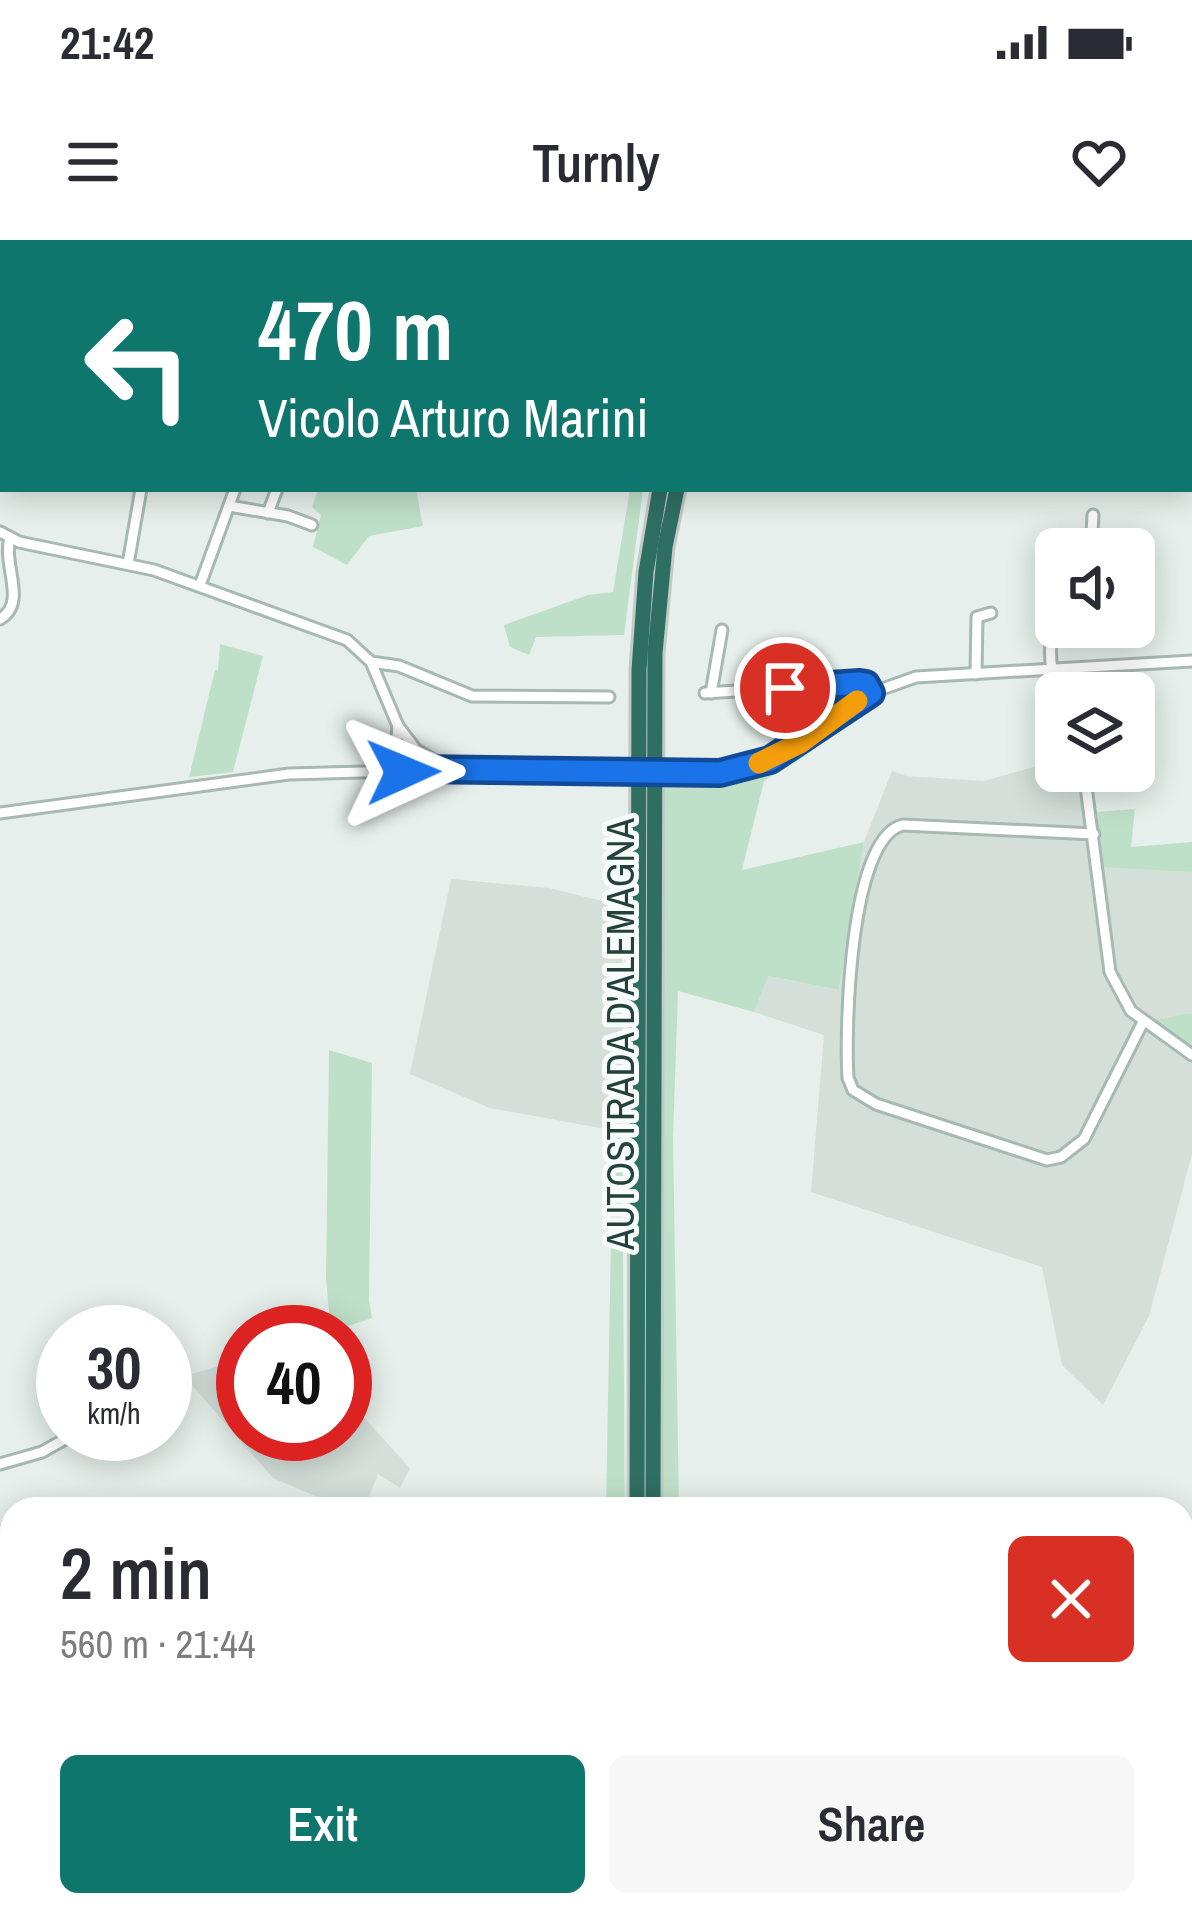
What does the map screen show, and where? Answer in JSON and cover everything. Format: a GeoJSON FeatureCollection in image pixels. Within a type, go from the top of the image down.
{"type":"FeatureCollection","features":[{"type":"Feature","properties":{"kind":"highway","name":"AUTOSTRADA D'ALEMAGNA"},"geometry":{"type":"LineString","coordinates":[[638,1497],[639,670],[646,572],[659,492]]}},
{"type":"Feature","properties":{"kind":"highway","name":"AUTOSTRADA D'ALEMAGNA"},"geometry":{"type":"LineString","coordinates":[[653,1497],[655,652],[675,492]]}},
{"type":"Feature","properties":{"kind":"street"},"geometry":{"type":"LineString","coordinates":[[128,564],[140,492]]}},
{"type":"Feature","properties":{"kind":"street"},"geometry":{"type":"LineString","coordinates":[[200,585],[234,492]]}},
{"type":"Feature","properties":{"kind":"street"},"geometry":{"type":"LineString","coordinates":[[268,513],[276,492]]}},
{"type":"Feature","properties":{"kind":"street"},"geometry":{"type":"LineString","coordinates":[[229,506],[311,525]]}},
{"type":"Feature","properties":{"kind":"street"},"geometry":{"type":"LineString","coordinates":[[1092,528],[1093,515]]}},
{"type":"Feature","properties":{"kind":"street"},"geometry":{"type":"LineString","coordinates":[[0,619],[14,604],[5,535],[200,585],[347,640],[371,662],[398,726],[415,748],[420,763],[416,769]]}},
{"type":"Feature","properties":{"kind":"street"},"geometry":{"type":"LineString","coordinates":[[976,674],[977,617],[991,614]]}},
{"type":"Feature","properties":{"kind":"street"},"geometry":{"type":"LineString","coordinates":[[722,630],[708,693],[860,683],[871,693]]}},
{"type":"Feature","properties":{"kind":"street"},"geometry":{"type":"LineString","coordinates":[[1049,648],[1051,670]]}},
{"type":"Feature","properties":{"kind":"street"},"geometry":{"type":"LineString","coordinates":[[0,813],[289,774],[416,769],[720,773],[770,760],[871,693],[916,677],[1192,661]]}},
{"type":"Feature","properties":{"kind":"street"},"geometry":{"type":"LineString","coordinates":[[371,662],[399,666],[472,696],[608,697]]}},
{"type":"Feature","properties":{"kind":"street"},"geometry":{"type":"LineString","coordinates":[[398,726],[394,752],[399,771]]}},
{"type":"Feature","properties":{"kind":"street"},"geometry":{"type":"LineString","coordinates":[[368,774],[383,768],[406,744],[437,764],[461,771]]}},
{"type":"Feature","properties":{"kind":"street"},"geometry":{"type":"LineString","coordinates":[[1087,792],[1105,950],[1118,991],[1143,1022],[1192,1055]]}},
{"type":"Feature","properties":{"kind":"street"},"geometry":{"type":"LineString","coordinates":[[1094,834],[903,825],[885,833],[874,849],[858,908],[848,1078],[853,1090],[876,1104],[1047,1160],[1061,1157],[1084,1139],[1143,1022]]}},
{"type":"Feature","properties":{"kind":"street"},"geometry":{"type":"LineString","coordinates":[[0,1464],[36,1454]]}},
{"type":"Feature","properties":{"kind":"shaded area"},"geometry":{"type":"Polygon","coordinates":[[[1035,767],[1035,792],[1084,792],[1107,981],[1136,1023],[1192,1062],[1192,1154],[1149,1316],[1103,1405],[1062,1365],[1042,1267],[811,1192],[824,1035],[754,1012],[767,976],[839,990],[864,842],[892,771],[984,781],[1035,767]]]}},
{"type":"Feature","properties":{"kind":"shaded area"},"geometry":{"type":"Polygon","coordinates":[[[1102,867],[1192,872],[1192,1014],[1150,1021],[1132,1003],[1117,977],[1102,867]]]}},
{"type":"Feature","properties":{"kind":"shaded area"},"geometry":{"type":"Polygon","coordinates":[[[451,879],[549,888],[622,906],[622,1132],[490,1108],[410,1074],[451,879]]]}},
{"type":"Feature","properties":{"kind":"shaded area"},"geometry":{"type":"Polygon","coordinates":[[[216,1367],[216,1413],[192,1385],[192,1374],[216,1367]]]}},
{"type":"Feature","properties":{"kind":"shaded area"},"geometry":{"type":"Polygon","coordinates":[[[372,1426],[410,1468],[400,1488],[378,1474],[369,1497],[318,1497],[273,1478],[258,1461],[372,1461],[372,1426]]]}},
{"type":"Feature","properties":{"kind":"green space"},"geometry":{"type":"Polygon","coordinates":[[[317,492],[417,492],[423,526],[369,536],[347,565],[313,547],[321,515],[312,507],[317,492]]]}},
{"type":"Feature","properties":{"kind":"green space"},"geometry":{"type":"Polygon","coordinates":[[[630,492],[643,492],[624,635],[536,637],[529,655],[510,647],[504,625],[588,595],[613,592],[630,492]]]}},
{"type":"Feature","properties":{"kind":"green space"},"geometry":{"type":"Polygon","coordinates":[[[220,644],[263,656],[233,772],[189,777],[218,670],[220,644]]]}},
{"type":"Feature","properties":{"kind":"green space"},"geometry":{"type":"Polygon","coordinates":[[[864,699],[811,752],[764,781],[742,870],[864,842],[839,990],[768,976],[754,1012],[678,991],[673,1137],[679,1497],[663,1497],[662,779],[727,774],[792,749],[864,699]]]}},
{"type":"Feature","properties":{"kind":"green space"},"geometry":{"type":"Polygon","coordinates":[[[1135,809],[1131,847],[1192,842],[1192,872],[1102,867],[1097,812],[1135,809]]]}},
{"type":"Feature","properties":{"kind":"green space"},"geometry":{"type":"Polygon","coordinates":[[[1186,1014],[1192,1014],[1192,1050],[1150,1021],[1186,1014]]]}},
{"type":"Feature","properties":{"kind":"green space"},"geometry":{"type":"Polygon","coordinates":[[[329,1050],[372,1063],[370,1305],[328,1305],[329,1050]]]}},
{"type":"Feature","properties":{"kind":"green space"},"geometry":{"type":"Polygon","coordinates":[[[613,1131],[622,1132],[625,1497],[606,1497],[613,1131]]]}},
{"type":"Feature","properties":{"kind":"slow traffic"},"geometry":{"type":"LineString","coordinates":[[759,763],[800,743],[857,701]]}},
{"type":"Feature","properties":{"kind":"route"},"geometry":{"type":"LineString","coordinates":[[403,772],[720,773],[770,760],[871,693],[860,683],[785,688]]}}]}
